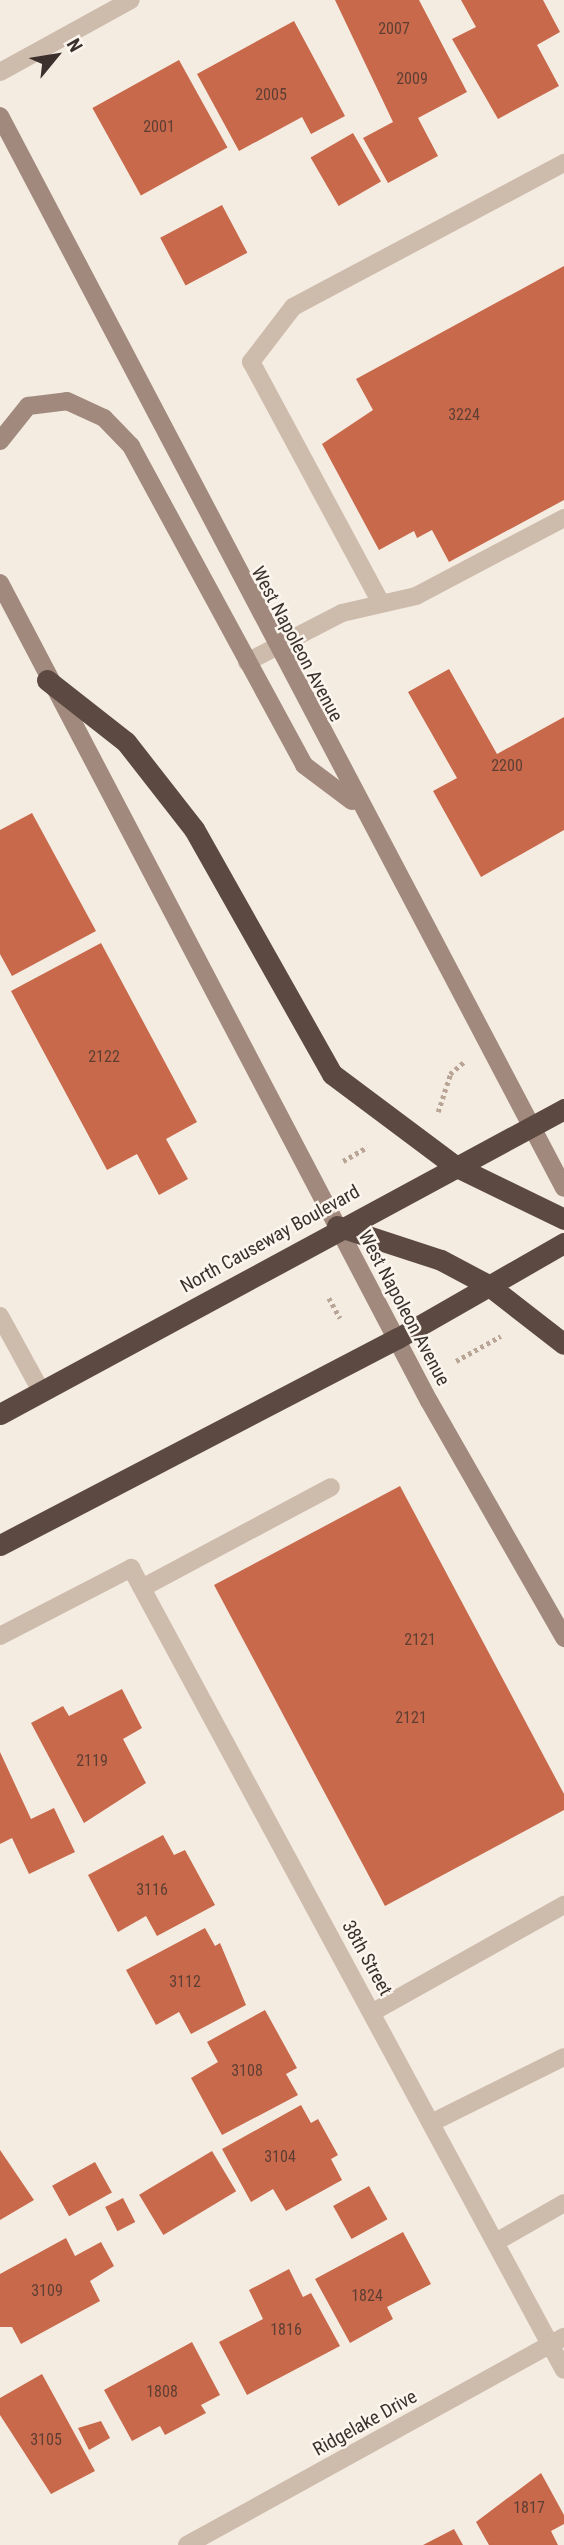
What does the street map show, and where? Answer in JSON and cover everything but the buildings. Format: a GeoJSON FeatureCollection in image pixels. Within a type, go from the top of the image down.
{"type":"FeatureCollection","features":[{"type":"Feature","properties":{"kind":"highway"},"geometry":{"type":"LineString","coordinates":[[47,680],[126,743],[194,829],[332,1074],[455,1166],[564,1219]]}},
{"type":"Feature","properties":{"kind":"highway","name":"North Causeway Boulevard"},"geometry":{"type":"LineString","coordinates":[[0,1414],[337,1226],[564,1109]]}},
{"type":"Feature","properties":{"kind":"highway"},"geometry":{"type":"LineString","coordinates":[[337,1226],[391,1240],[488,1285],[564,1344]]}},
{"type":"Feature","properties":{"kind":"highway"},"geometry":{"type":"LineString","coordinates":[[0,1545],[398,1338],[564,1242]]}},
{"type":"Feature","properties":{"kind":"main road","name":"West Napoleon Avenue"},"geometry":{"type":"LineString","coordinates":[[0,116],[357,805],[527,1127],[564,1188]]}},
{"type":"Feature","properties":{"kind":"main road"},"geometry":{"type":"LineString","coordinates":[[0,441],[28,406],[67,401],[104,418],[131,446],[304,765],[357,805]]}},
{"type":"Feature","properties":{"kind":"main road","name":"West Napoleon Avenue"},"geometry":{"type":"LineString","coordinates":[[0,583],[47,680],[337,1226],[564,1638]]}},
{"type":"Feature","properties":{"kind":"street"},"geometry":{"type":"LineString","coordinates":[[0,72],[131,0]]}},
{"type":"Feature","properties":{"kind":"street"},"geometry":{"type":"LineString","coordinates":[[381,604],[251,362],[293,307],[564,163]]}},
{"type":"Feature","properties":{"kind":"street"},"geometry":{"type":"LineString","coordinates":[[247,662],[342,612],[416,596],[564,518]]}},
{"type":"Feature","properties":{"kind":"street"},"geometry":{"type":"LineString","coordinates":[[0,1316],[41,1391]]}},
{"type":"Feature","properties":{"kind":"street"},"geometry":{"type":"LineString","coordinates":[[142,1588],[331,1487]]}},
{"type":"Feature","properties":{"kind":"street","name":"38th Street"},"geometry":{"type":"LineString","coordinates":[[0,1636],[131,1568],[496,2242],[557,2341],[564,2370]]}},
{"type":"Feature","properties":{"kind":"street"},"geometry":{"type":"LineString","coordinates":[[373,2012],[564,1905]]}},
{"type":"Feature","properties":{"kind":"street"},"geometry":{"type":"LineString","coordinates":[[431,2123],[564,2057]]}},
{"type":"Feature","properties":{"kind":"street"},"geometry":{"type":"LineString","coordinates":[[496,2242],[564,2203]]}},
{"type":"Feature","properties":{"kind":"street","name":"Ridgelake Drive"},"geometry":{"type":"LineString","coordinates":[[187,2545],[557,2341]]}},
{"type":"Feature","properties":{"kind":"path"},"geometry":{"type":"LineString","coordinates":[[438,1113],[450,1074],[466,1060]]}},
{"type":"Feature","properties":{"kind":"path"},"geometry":{"type":"LineString","coordinates":[[343,1161],[368,1147]]}},
{"type":"Feature","properties":{"kind":"path"},"geometry":{"type":"LineString","coordinates":[[329,1298],[340,1318]]}},
{"type":"Feature","properties":{"kind":"path"},"geometry":{"type":"LineString","coordinates":[[456,1362],[511,1331]]}}]}
